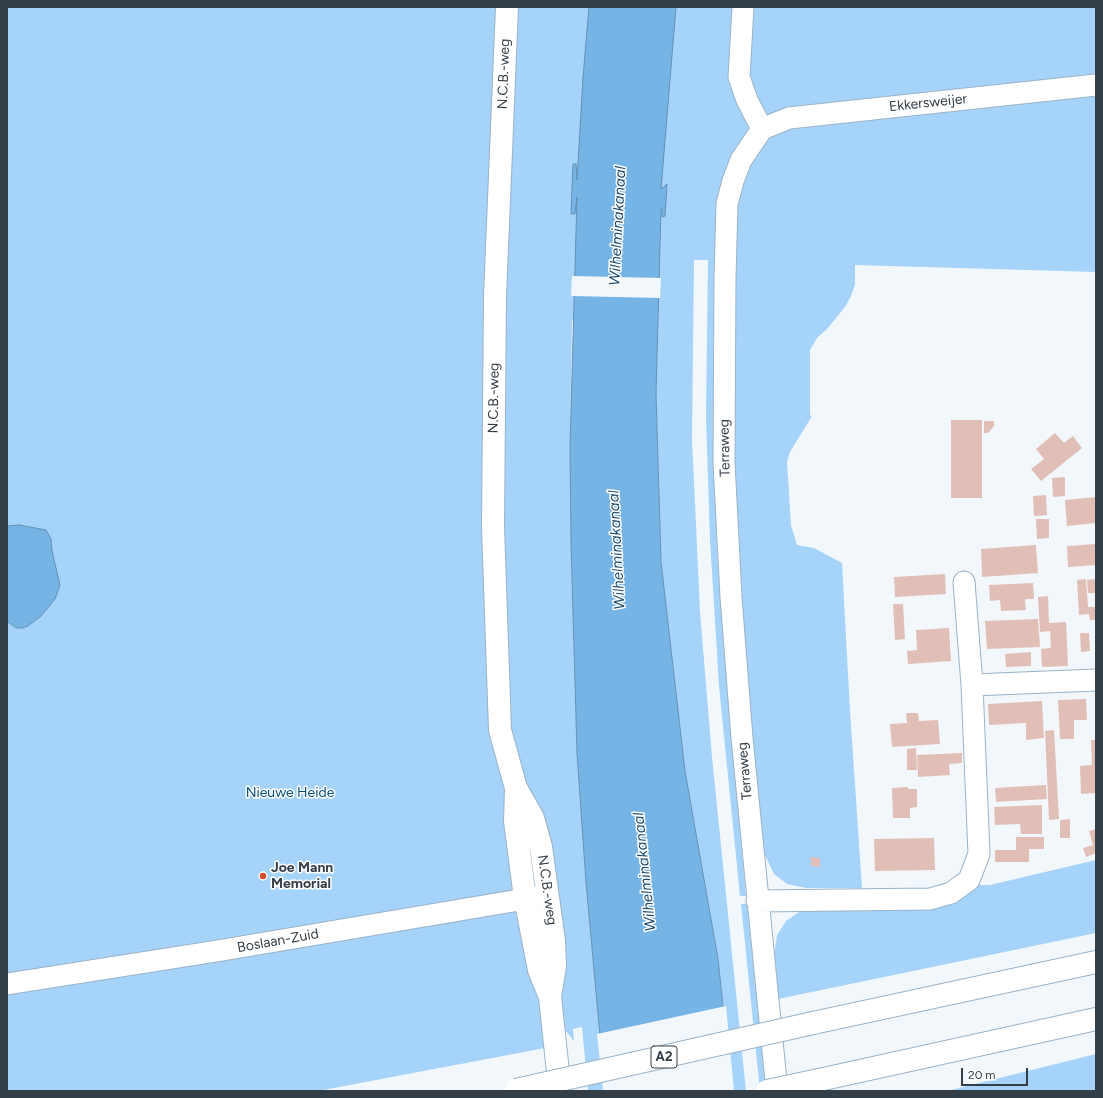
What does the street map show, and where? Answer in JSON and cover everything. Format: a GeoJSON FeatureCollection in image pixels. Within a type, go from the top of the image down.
{"type":"FeatureCollection","features":[{"type":"Feature","properties":{"kind":"main road","name":"N.C.B.-weg"},"geometry":{"type":"LineString","coordinates":[[507,7],[495,296],[493,527],[500,730],[516,788],[533,818],[542,847],[554,941],[555,966],[550,997]]}},
{"type":"Feature","properties":{"kind":"main road","name":"N.C.B.-weg"},"geometry":{"type":"LineString","coordinates":[[516,788],[515,820],[526,898],[537,963],[550,997],[560,1091]]}},
{"type":"Feature","properties":{"kind":"main road","name":"A2"},"geometry":{"type":"LineString","coordinates":[[514,1091],[813,1023],[1096,962]]}},
{"type":"Feature","properties":{"kind":"main road"},"geometry":{"type":"LineString","coordinates":[[767,1091],[1096,1019]]}},
{"type":"Feature","properties":{"kind":"street"},"geometry":{"type":"LineString","coordinates":[[743,7],[739,77],[747,100],[762,129]]}},
{"type":"Feature","properties":{"kind":"street","name":"Ekkersweijer"},"geometry":{"type":"LineString","coordinates":[[762,129],[789,118],[1096,85]]}},
{"type":"Feature","properties":{"kind":"street","name":"Terraweg"},"geometry":{"type":"LineString","coordinates":[[762,129],[741,160],[733,181],[727,204],[724,463],[730,597],[757,901],[769,995],[777,1091]]}},
{"type":"Feature","properties":{"kind":"street"},"geometry":{"type":"LineString","coordinates":[[757,901],[930,899],[951,894],[969,880],[979,854],[972,685],[964,582]]}},
{"type":"Feature","properties":{"kind":"street"},"geometry":{"type":"LineString","coordinates":[[972,685],[1096,680]]}},
{"type":"Feature","properties":{"kind":"street","name":"Boslaan-Zuid"},"geometry":{"type":"LineString","coordinates":[[7,984],[210,952],[526,898],[548,896]]}},
{"type":"Feature","properties":{"kind":"green space","name":"Nieuwe Heide"},"geometry":{"type":"Polygon","coordinates":[[[7,7],[1096,7],[1096,272],[855,265],[855,284],[851,296],[845,307],[827,329],[817,338],[810,350],[810,415],[812,416],[790,452],[787,462],[791,525],[797,545],[814,548],[842,563],[862,888],[806,888],[787,884],[774,874],[763,851],[741,622],[734,451],[715,261],[713,382],[717,551],[727,686],[746,896],[740,896],[719,686],[710,540],[706,417],[708,260],[694,260],[692,439],[700,612],[712,757],[746,1091],[732,1091],[718,959],[685,771],[661,562],[656,393],[572,320],[570,446],[571,542],[577,753],[586,882],[605,1091],[588,1091],[582,1027],[573,1029],[574,1041],[565,1030],[543,1035],[545,1048],[318,1091],[7,1091],[7,7]]]}},
{"type":"Feature","properties":{"kind":"green space"},"geometry":{"type":"Polygon","coordinates":[[[1096,860],[1096,933],[778,999],[774,955],[777,935],[786,921],[799,912],[820,909],[935,909],[956,903],[977,885],[990,885],[1096,860]]]}},
{"type":"Feature","properties":{"kind":"green space"},"geometry":{"type":"Polygon","coordinates":[[[741,904],[747,904],[766,1091],[760,1091],[741,904]]]}},
{"type":"Feature","properties":{"kind":"green space"},"geometry":{"type":"Polygon","coordinates":[[[1096,1054],[1096,1091],[947,1091],[1096,1054]]]}},
{"type":"Feature","properties":{"kind":"water","name":"Wilhelminakanaal"},"geometry":{"type":"Polygon","coordinates":[[[589,7],[676,7],[661,189],[667,184],[665,216],[662,217],[662,208],[661,209],[656,393],[661,562],[685,771],[718,959],[732,1091],[605,1091],[586,882],[577,753],[571,542],[570,446],[577,197],[575,214],[571,214],[573,164],[576,164],[577,180],[589,7]]]}},
{"type":"Feature","properties":{"kind":"water"},"geometry":{"type":"Polygon","coordinates":[[[19,525],[46,530],[51,539],[52,551],[60,585],[55,599],[41,616],[28,626],[16,628],[7,621],[7,526],[19,525]]]}},
{"type":"Feature","properties":{"kind":"pier"},"geometry":{"type":"Polygon","coordinates":[[[572,276],[661,278],[660,298],[571,296],[572,276]]]}},
{"type":"Feature","properties":{"kind":"pier"},"geometry":{"type":"Polygon","coordinates":[[[726,1006],[734,1091],[603,1091],[597,1034],[726,1006]]]}},
{"type":"Feature","properties":{"kind":"building"},"geometry":{"type":"Polygon","coordinates":[[[951,420],[982,420],[982,498],[951,498],[951,420]]]}},
{"type":"Feature","properties":{"kind":"building"},"geometry":{"type":"Polygon","coordinates":[[[984,421],[994,421],[994,426],[988,433],[984,433],[984,421]]]}},
{"type":"Feature","properties":{"kind":"building"},"geometry":{"type":"Polygon","coordinates":[[[1055,433],[1064,443],[1073,436],[1082,448],[1041,481],[1031,469],[1044,459],[1036,449],[1055,433]]]}},
{"type":"Feature","properties":{"kind":"building"},"geometry":{"type":"Polygon","coordinates":[[[1065,477],[1065,496],[1053,497],[1052,478],[1065,477]]]}},
{"type":"Feature","properties":{"kind":"building"},"geometry":{"type":"Polygon","coordinates":[[[1046,495],[1047,515],[1034,516],[1033,496],[1046,495]]]}},
{"type":"Feature","properties":{"kind":"building"},"geometry":{"type":"Polygon","coordinates":[[[1096,497],[1096,523],[1067,526],[1065,500],[1096,497]]]}},
{"type":"Feature","properties":{"kind":"building"},"geometry":{"type":"Polygon","coordinates":[[[1036,519],[1049,519],[1049,538],[1037,539],[1036,519]]]}},
{"type":"Feature","properties":{"kind":"building"},"geometry":{"type":"Polygon","coordinates":[[[1096,544],[1096,565],[1068,567],[1067,546],[1096,544]]]}},
{"type":"Feature","properties":{"kind":"building"},"geometry":{"type":"Polygon","coordinates":[[[1036,545],[1038,573],[982,577],[981,549],[1036,545]]]}},
{"type":"Feature","properties":{"kind":"building"},"geometry":{"type":"Polygon","coordinates":[[[945,574],[946,594],[895,597],[894,577],[945,574]]]}},
{"type":"Feature","properties":{"kind":"building"},"geometry":{"type":"Polygon","coordinates":[[[1086,579],[1088,607],[1096,607],[1096,620],[1090,620],[1089,614],[1079,615],[1077,580],[1086,579]]]}},
{"type":"Feature","properties":{"kind":"building"},"geometry":{"type":"Polygon","coordinates":[[[1096,579],[1096,593],[1088,593],[1087,580],[1096,579]]]}},
{"type":"Feature","properties":{"kind":"building"},"geometry":{"type":"Polygon","coordinates":[[[1033,583],[1034,599],[1025,599],[1026,610],[1001,611],[1000,600],[990,601],[989,585],[1033,583]]]}},
{"type":"Feature","properties":{"kind":"building"},"geometry":{"type":"Polygon","coordinates":[[[1048,596],[1049,623],[1066,622],[1068,666],[1042,667],[1041,649],[1051,648],[1050,631],[1040,632],[1038,597],[1048,596]]]}},
{"type":"Feature","properties":{"kind":"building"},"geometry":{"type":"Polygon","coordinates":[[[893,604],[903,604],[905,639],[895,640],[893,604]]]}},
{"type":"Feature","properties":{"kind":"building"},"geometry":{"type":"Polygon","coordinates":[[[1038,619],[1040,647],[987,649],[985,621],[1038,619]]]}},
{"type":"Feature","properties":{"kind":"building"},"geometry":{"type":"Polygon","coordinates":[[[949,628],[951,661],[908,664],[907,651],[917,650],[916,630],[949,628]]]}},
{"type":"Feature","properties":{"kind":"building"},"geometry":{"type":"Polygon","coordinates":[[[1080,633],[1089,633],[1090,651],[1081,652],[1080,633]]]}},
{"type":"Feature","properties":{"kind":"building"},"geometry":{"type":"Polygon","coordinates":[[[1031,652],[1031,666],[1006,667],[1005,654],[1031,652]]]}},
{"type":"Feature","properties":{"kind":"building"},"geometry":{"type":"Polygon","coordinates":[[[1086,699],[1087,720],[1074,720],[1074,739],[1060,739],[1058,700],[1086,699]]]}},
{"type":"Feature","properties":{"kind":"building"},"geometry":{"type":"Polygon","coordinates":[[[1042,701],[1044,738],[1026,740],[1026,723],[989,725],[988,704],[1042,701]]]}},
{"type":"Feature","properties":{"kind":"building"},"geometry":{"type":"Polygon","coordinates":[[[906,713],[918,713],[919,721],[938,720],[940,744],[892,747],[890,724],[907,723],[906,713]]]}},
{"type":"Feature","properties":{"kind":"building"},"geometry":{"type":"Polygon","coordinates":[[[1054,730],[1059,819],[1049,820],[1045,731],[1054,730]]]}},
{"type":"Feature","properties":{"kind":"building"},"geometry":{"type":"Polygon","coordinates":[[[1091,740],[1096,740],[1096,793],[1081,794],[1080,766],[1092,765],[1091,740]]]}},
{"type":"Feature","properties":{"kind":"building"},"geometry":{"type":"Polygon","coordinates":[[[916,748],[917,770],[907,770],[907,749],[916,748]]]}},
{"type":"Feature","properties":{"kind":"building"},"geometry":{"type":"Polygon","coordinates":[[[962,753],[962,763],[949,764],[950,775],[918,777],[917,755],[962,753]]]}},
{"type":"Feature","properties":{"kind":"building"},"geometry":{"type":"Polygon","coordinates":[[[1046,785],[1047,799],[996,802],[995,788],[1046,785]]]}},
{"type":"Feature","properties":{"kind":"building"},"geometry":{"type":"Polygon","coordinates":[[[908,787],[908,789],[917,789],[917,807],[910,808],[910,818],[893,818],[892,788],[908,787]]]}},
{"type":"Feature","properties":{"kind":"building"},"geometry":{"type":"Polygon","coordinates":[[[1042,805],[1042,834],[1021,834],[1020,824],[995,825],[994,807],[1042,805]]]}},
{"type":"Feature","properties":{"kind":"building"},"geometry":{"type":"Polygon","coordinates":[[[1070,819],[1070,838],[1060,838],[1060,820],[1070,819]]]}},
{"type":"Feature","properties":{"kind":"building"},"geometry":{"type":"Polygon","coordinates":[[[1096,829],[1096,853],[1086,857],[1083,848],[1093,845],[1089,831],[1096,829]]]}},
{"type":"Feature","properties":{"kind":"building"},"geometry":{"type":"Polygon","coordinates":[[[1016,837],[1044,837],[1044,849],[1029,849],[1029,862],[995,862],[995,850],[1016,850],[1016,837]]]}},
{"type":"Feature","properties":{"kind":"building"},"geometry":{"type":"Polygon","coordinates":[[[934,838],[935,870],[875,871],[874,839],[934,838]]]}},
{"type":"Feature","properties":{"kind":"building"},"geometry":{"type":"Polygon","coordinates":[[[811,857],[820,858],[820,867],[811,866],[811,857]]]}},
{"type":"Feature","properties":{"kind":"place","name":"Joe Mann Memorial"},"geometry":{"type":"Point","coordinates":[263,876]}}]}
